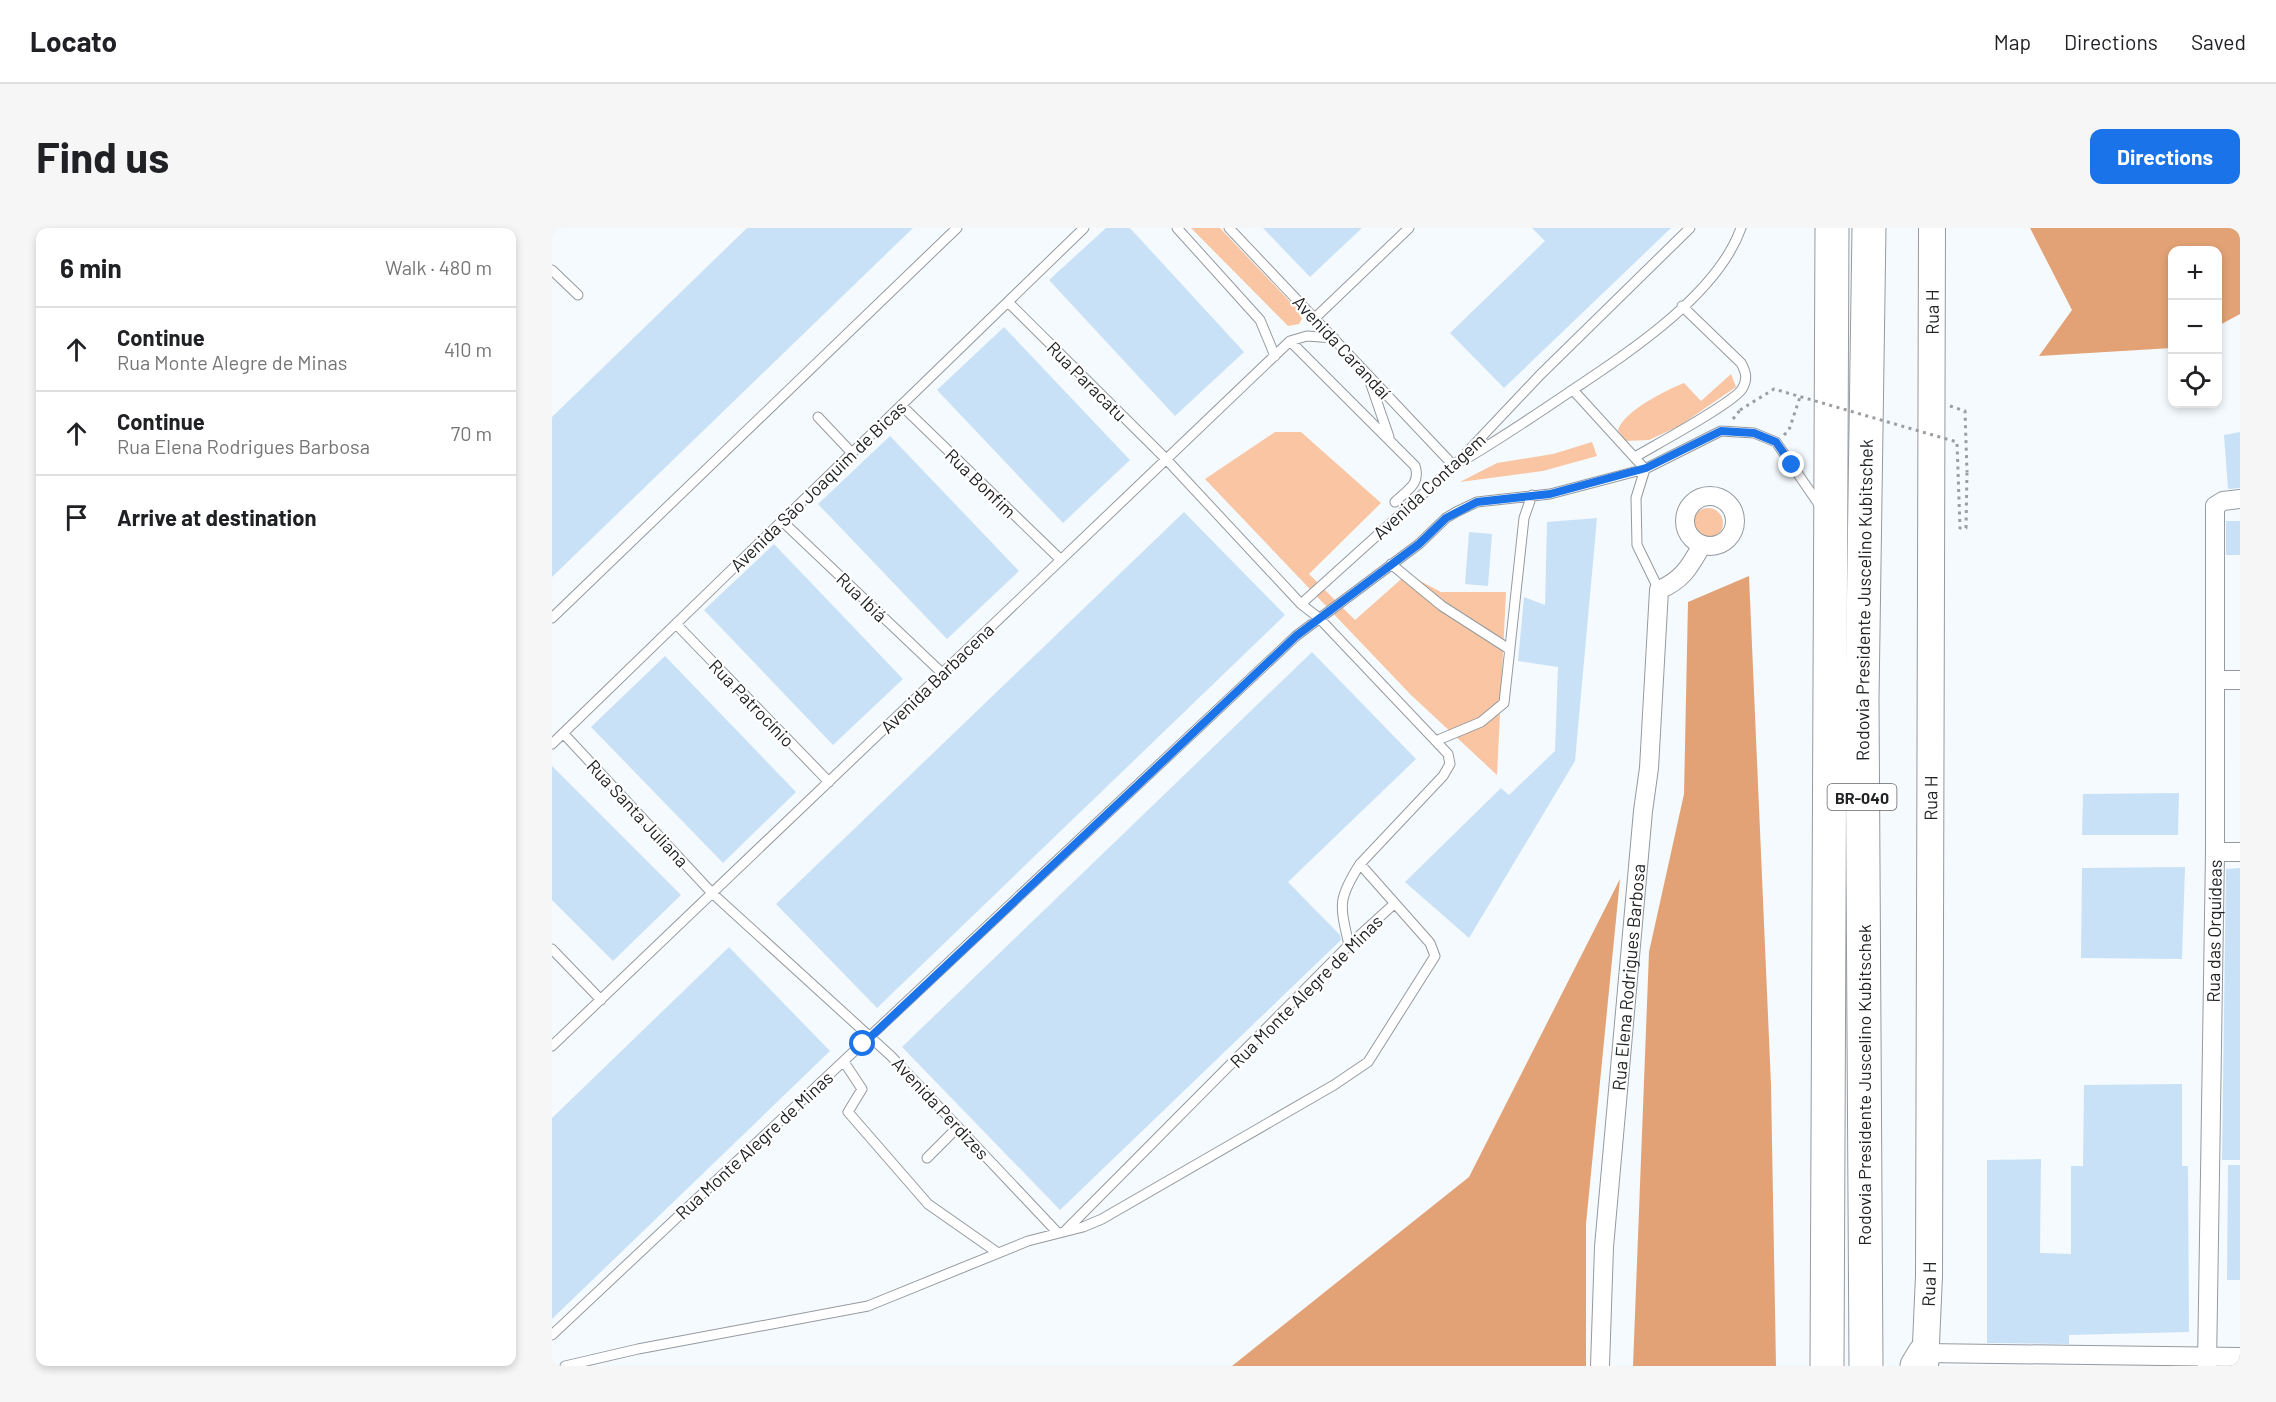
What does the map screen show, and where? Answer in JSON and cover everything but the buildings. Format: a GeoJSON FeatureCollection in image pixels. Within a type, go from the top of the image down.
{"type":"FeatureCollection","features":[{"type":"Feature","properties":{"kind":"highway","name":"Rodovia Presidente Juscelino Kubitschek"},"geometry":{"type":"LineString","coordinates":[[1827,1366],[1832,228]]}},
{"type":"Feature","properties":{"kind":"highway","name":"Rodovia Presidente Juscelino Kubitschek"},"geometry":{"type":"LineString","coordinates":[[1866,1366],[1862,699],[1869,228]]}},
{"type":"Feature","properties":{"kind":"main road","name":"Rua H"},"geometry":{"type":"LineString","coordinates":[[1922,1362],[1929,1264],[1932,228]]}},
{"type":"Feature","properties":{"kind":"street","name":"Rua das Orquídeas"},"geometry":{"type":"LineString","coordinates":[[2207,1361],[2216,852],[2215,506],[2223,501],[2240,499]]}},
{"type":"Feature","properties":{"kind":"street"},"geometry":{"type":"LineString","coordinates":[[1659,590],[1673,584],[1687,573],[1702,545]]}},
{"type":"Feature","properties":{"kind":"street","name":"Rua Elena Rodrigues Barbosa"},"geometry":{"type":"LineString","coordinates":[[1600,1366],[1604,1247],[1642,823],[1649,768],[1659,590]]}},
{"type":"Feature","properties":{"kind":"street"},"geometry":{"type":"LineString","coordinates":[[2215,680],[2240,680]]}},
{"type":"Feature","properties":{"kind":"street"},"geometry":{"type":"LineString","coordinates":[[2216,852],[2240,852]]}},
{"type":"Feature","properties":{"kind":"street"},"geometry":{"type":"LineString","coordinates":[[1922,1362],[2207,1361],[2240,1357]]}},
{"type":"Feature","properties":{"kind":"lane"},"geometry":{"type":"LineString","coordinates":[[552,618],[957,228]]}},
{"type":"Feature","properties":{"kind":"lane","name":"Avenida São Joaquim de Bicas"},"geometry":{"type":"LineString","coordinates":[[552,744],[1084,228]]}},
{"type":"Feature","properties":{"kind":"lane"},"geometry":{"type":"LineString","coordinates":[[1177,228],[1260,320],[1275,356]]}},
{"type":"Feature","properties":{"kind":"lane","name":"Avenida Carandaí"},"geometry":{"type":"LineString","coordinates":[[1229,228],[1454,466]]}},
{"type":"Feature","properties":{"kind":"lane"},"geometry":{"type":"LineString","coordinates":[[1315,318],[1409,228]]}},
{"type":"Feature","properties":{"kind":"lane","name":"Avenida Contagem"},"geometry":{"type":"LineString","coordinates":[[1301,604],[1454,466],[1610,305],[1690,228]]}},
{"type":"Feature","properties":{"kind":"lane"},"geometry":{"type":"LineString","coordinates":[[1454,466],[1498,440],[1649,339],[1713,276],[1741,228]]}},
{"type":"Feature","properties":{"kind":"lane"},"geometry":{"type":"LineString","coordinates":[[552,270],[578,295]]}},
{"type":"Feature","properties":{"kind":"lane","name":"Rua Paracatu"},"geometry":{"type":"LineString","coordinates":[[1008,302],[1166,459],[1301,604]]}},
{"type":"Feature","properties":{"kind":"lane"},"geometry":{"type":"LineString","coordinates":[[1635,457],[1735,397],[1746,381],[1746,371],[1740,363],[1682,306]]}},
{"type":"Feature","properties":{"kind":"lane"},"geometry":{"type":"LineString","coordinates":[[1290,341],[1307,336],[1334,338]]}},
{"type":"Feature","properties":{"kind":"lane","name":"Avenida Barbacena"},"geometry":{"type":"LineString","coordinates":[[552,1046],[1290,341]]}},
{"type":"Feature","properties":{"kind":"lane","name":"Avenida Carandaí"},"geometry":{"type":"LineString","coordinates":[[1290,341],[1414,466],[1418,475],[1416,482],[1395,502]]}},
{"type":"Feature","properties":{"kind":"lane"},"geometry":{"type":"LineString","coordinates":[[1368,374],[1391,442]]}},
{"type":"Feature","properties":{"kind":"lane"},"geometry":{"type":"LineString","coordinates":[[1573,390],[1646,468],[1721,431],[1754,433],[1776,442],[1830,521]]}},
{"type":"Feature","properties":{"kind":"lane","name":"Rua Bonfim"},"geometry":{"type":"LineString","coordinates":[[901,405],[1061,560]]}},
{"type":"Feature","properties":{"kind":"lane"},"geometry":{"type":"LineString","coordinates":[[818,417],[852,453]]}},
{"type":"Feature","properties":{"kind":"lane","name":"Rua Monte Alegre de Minas"},"geometry":{"type":"LineString","coordinates":[[552,1335],[1319,618],[1456,512],[1477,502],[1550,494],[1646,468]]}},
{"type":"Feature","properties":{"kind":"lane","name":"Rua Elena Rodrigues Barbosa"},"geometry":{"type":"LineString","coordinates":[[1646,468],[1636,498],[1637,545],[1659,590]]}},
{"type":"Feature","properties":{"kind":"lane"},"geometry":{"type":"LineString","coordinates":[[1438,740],[1481,722],[1504,703],[1524,518],[1532,495]]}},
{"type":"Feature","properties":{"kind":"lane","name":"Rua Ibiá"},"geometry":{"type":"LineString","coordinates":[[782,521],[942,673]]}},
{"type":"Feature","properties":{"kind":"lane","name":"Avenida Contagem"},"geometry":{"type":"LineString","coordinates":[[1391,564],[1442,606],[1509,649]]}},
{"type":"Feature","properties":{"kind":"lane"},"geometry":{"type":"LineString","coordinates":[[1301,604],[1319,618],[1438,740],[1448,754],[1449,764],[1443,776],[1360,864],[1345,887],[1341,902],[1350,945]]}},
{"type":"Feature","properties":{"kind":"lane","name":"Rua Patrocínio"},"geometry":{"type":"LineString","coordinates":[[676,624],[829,782]]}},
{"type":"Feature","properties":{"kind":"lane","name":"Rua Santa Juliana"},"geometry":{"type":"LineString","coordinates":[[563,733],[712,893]]}},
{"type":"Feature","properties":{"kind":"lane"},"geometry":{"type":"LineString","coordinates":[[1360,864],[1394,904]]}},
{"type":"Feature","properties":{"kind":"lane","name":"Avenida Perdizes"},"geometry":{"type":"LineString","coordinates":[[712,893],[870,1037],[1061,1232]]}},
{"type":"Feature","properties":{"kind":"lane","name":"Rua Monte Alegre de Minas"},"geometry":{"type":"LineString","coordinates":[[565,1366],[638,1349],[868,1306],[998,1253],[1102,1219],[1334,1085],[1368,1062],[1435,956],[1430,943],[1394,904],[1061,1232]]}},
{"type":"Feature","properties":{"kind":"lane"},"geometry":{"type":"LineString","coordinates":[[552,949],[601,1000]]}},
{"type":"Feature","properties":{"kind":"lane"},"geometry":{"type":"LineString","coordinates":[[844,1062],[862,1089],[848,1112],[870,1140],[928,1204],[946,1220],[998,1253]]}},
{"type":"Feature","properties":{"kind":"lane"},"geometry":{"type":"LineString","coordinates":[[927,1158],[958,1127]]}},
{"type":"Feature","properties":{"kind":"path"},"geometry":{"type":"LineString","coordinates":[[1740,410],[1774,389],[1957,442],[1960,528],[1966,528],[1965,411],[1932,400]]}},
{"type":"Feature","properties":{"kind":"path"},"geometry":{"type":"LineString","coordinates":[[1789,430],[1800,396]]}},
{"type":"Feature","properties":{"kind":"shaded area"},"geometry":{"type":"Polygon","coordinates":[[[1191,228],[1220,228],[1298,310],[1302,319],[1299,324],[1288,326],[1191,228]]]}},
{"type":"Feature","properties":{"kind":"shaded area"},"geometry":{"type":"Polygon","coordinates":[[[2030,228],[2240,228],[2240,314],[2222,324],[2222,246],[2168,246],[2168,348],[2039,356],[2072,310],[2030,228]]]}},
{"type":"Feature","properties":{"kind":"shaded area"},"geometry":{"type":"Polygon","coordinates":[[[1731,374],[1736,387],[1679,426],[1649,440],[1625,441],[1618,430],[1628,416],[1646,402],[1667,391],[1684,383],[1701,401],[1731,374]]]}},
{"type":"Feature","properties":{"kind":"shaded area"},"geometry":{"type":"Polygon","coordinates":[[[1275,432],[1301,432],[1381,503],[1309,574],[1355,620],[1407,574],[1441,592],[1506,592],[1497,775],[1411,695],[1205,479],[1275,432]]]}},
{"type":"Feature","properties":{"kind":"shaded area"},"geometry":{"type":"Polygon","coordinates":[[[1592,442],[1597,456],[1543,471],[1460,482],[1497,463],[1553,454],[1592,442]]]}},
{"type":"Feature","properties":{"kind":"shaded area"},"geometry":{"type":"Polygon","coordinates":[[[1708,508],[1714,509],[1722,517],[1722,529],[1714,537],[1708,538],[1702,537],[1694,529],[1693,523],[1694,517],[1702,509],[1708,508]]]}},
{"type":"Feature","properties":{"kind":"shaded area"},"geometry":{"type":"Polygon","coordinates":[[[1749,576],[1771,1085],[1776,1366],[1633,1366],[1649,952],[1684,794],[1688,602],[1749,576]]]}},
{"type":"Feature","properties":{"kind":"shaded area"},"geometry":{"type":"Polygon","coordinates":[[[1620,879],[1586,1224],[1586,1366],[1232,1366],[1469,1177],[1620,879]]]}},
{"type":"Feature","properties":{"kind":"route"},"geometry":{"type":"LineString","coordinates":[[863,1044],[1296,636],[1419,544],[1446,518],[1477,502],[1518,495],[1550,494],[1646,468],[1721,431],[1754,433],[1776,442],[1792,465]]}}]}
